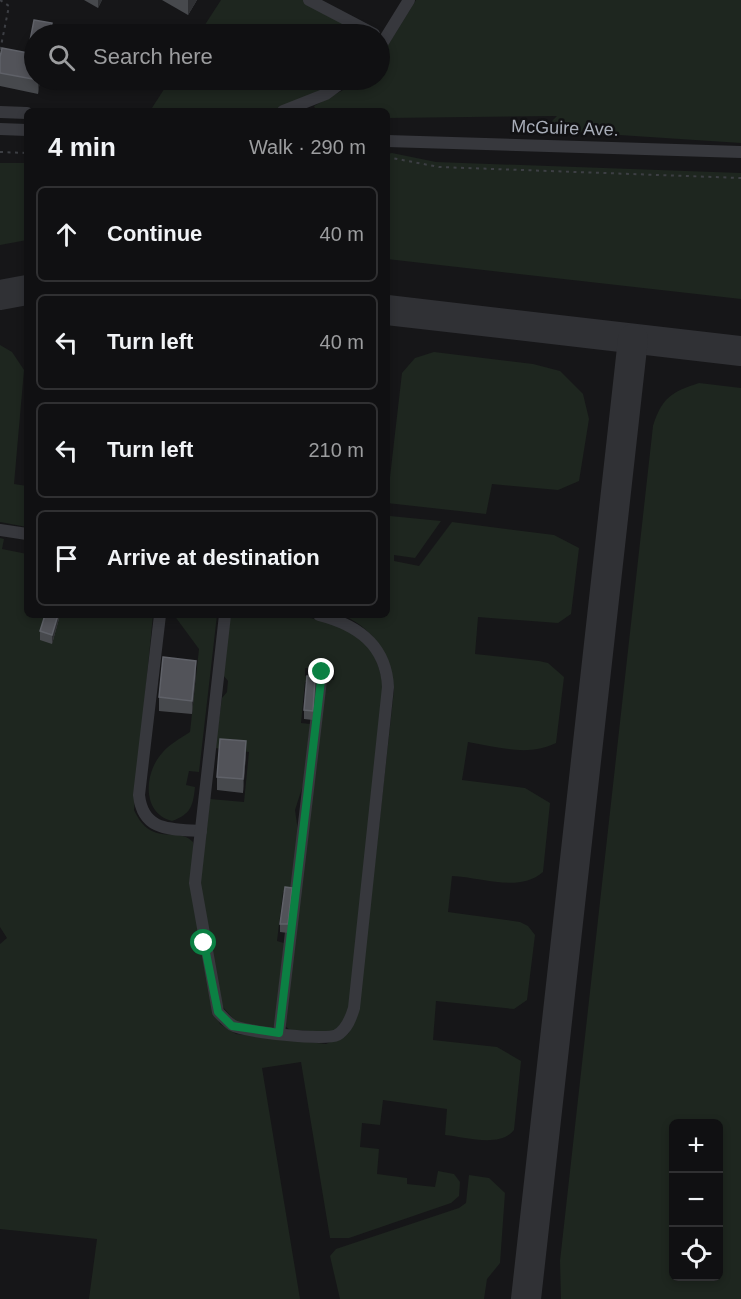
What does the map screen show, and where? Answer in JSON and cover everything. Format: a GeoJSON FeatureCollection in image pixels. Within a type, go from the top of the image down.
{"type":"FeatureCollection","features":[{"type":"Feature","properties":{"kind":"street"},"geometry":{"type":"LineString","coordinates":[[309,0],[352,24]]}},
{"type":"Feature","properties":{"kind":"street"},"geometry":{"type":"LineString","coordinates":[[390,26],[409,0]]}},
{"type":"Feature","properties":{"kind":"street"},"geometry":{"type":"LineString","coordinates":[[291,108],[331,90]]}},
{"type":"Feature","properties":{"kind":"street"},"geometry":{"type":"LineString","coordinates":[[0,112],[24,112]]}},
{"type":"Feature","properties":{"kind":"street"},"geometry":{"type":"LineString","coordinates":[[0,129],[24,130]]}},
{"type":"Feature","properties":{"kind":"street","name":"McGuire Ave."},"geometry":{"type":"LineString","coordinates":[[390,141],[741,152]]}},
{"type":"Feature","properties":{"kind":"street"},"geometry":{"type":"LineString","coordinates":[[0,530],[24,534]]}},
{"type":"Feature","properties":{"kind":"street"},"geometry":{"type":"LineString","coordinates":[[160,618],[139,795],[141,808],[149,821],[166,829],[201,831]]}},
{"type":"Feature","properties":{"kind":"street"},"geometry":{"type":"LineString","coordinates":[[225,618],[195,883],[218,1012],[232,1026],[279,1033],[335,1036],[350,1022],[354,1008],[388,687],[383,662],[369,641],[345,621],[332,618]]}},
{"type":"Feature","properties":{"kind":"street"},"geometry":{"type":"LineString","coordinates":[[279,1033],[322,672]]}},
{"type":"Feature","properties":{"kind":"path"},"geometry":{"type":"LineString","coordinates":[[0,0],[9,6],[0,51]]}},
{"type":"Feature","properties":{"kind":"path"},"geometry":{"type":"LineString","coordinates":[[0,152],[24,153]]}},
{"type":"Feature","properties":{"kind":"path"},"geometry":{"type":"LineString","coordinates":[[390,158],[439,168],[741,178]]}},
{"type":"Feature","properties":{"kind":"shaded area"},"geometry":{"type":"Polygon","coordinates":[[[221,0],[309,0],[355,24],[205,24],[221,0]]]}},
{"type":"Feature","properties":{"kind":"shaded area"},"geometry":{"type":"Polygon","coordinates":[[[416,0],[741,0],[741,143],[543,130],[557,116],[390,118],[390,108],[315,108],[314,106],[343,90],[390,90],[390,42],[416,0]]]}},
{"type":"Feature","properties":{"kind":"shaded area"},"geometry":{"type":"Polygon","coordinates":[[[164,90],[325,90],[289,108],[152,108],[164,90]]]}},
{"type":"Feature","properties":{"kind":"shaded area"},"geometry":{"type":"Polygon","coordinates":[[[390,153],[436,162],[741,173],[741,299],[390,259],[390,153]]]}},
{"type":"Feature","properties":{"kind":"shaded area"},"geometry":{"type":"Polygon","coordinates":[[[0,163],[24,163],[24,241],[0,245],[0,163]]]}},
{"type":"Feature","properties":{"kind":"shaded area"},"geometry":{"type":"Polygon","coordinates":[[[0,345],[12,352],[24,370],[14,484],[24,486],[24,526],[0,522],[0,345]]]}},
{"type":"Feature","properties":{"kind":"shaded area"},"geometry":{"type":"Polygon","coordinates":[[[434,352],[533,364],[560,371],[583,394],[589,419],[579,481],[558,490],[492,484],[486,514],[390,503],[390,477],[402,373],[415,358],[434,352]]]}},
{"type":"Feature","properties":{"kind":"shaded area"},"geometry":{"type":"Polygon","coordinates":[[[699,383],[741,388],[741,1299],[561,1299],[560,1261],[653,426],[664,402],[675,393],[699,383]]]}},
{"type":"Feature","properties":{"kind":"shaded area"},"geometry":{"type":"Polygon","coordinates":[[[390,516],[441,521],[415,558],[394,555],[394,561],[419,566],[452,522],[554,535],[579,548],[571,614],[558,623],[478,617],[475,654],[548,663],[564,677],[556,743],[524,750],[468,742],[462,780],[525,788],[550,803],[543,872],[523,882],[511,883],[452,876],[448,912],[520,922],[528,926],[535,935],[527,1000],[514,1009],[436,1001],[433,1040],[497,1047],[521,1061],[514,1130],[500,1139],[492,1140],[445,1135],[447,1109],[383,1100],[380,1125],[362,1123],[360,1147],[379,1149],[377,1174],[407,1178],[407,1184],[435,1187],[438,1171],[454,1174],[460,1182],[459,1196],[451,1203],[349,1238],[330,1238],[301,1062],[262,1068],[300,1299],[89,1299],[97,1239],[0,1229],[0,944],[7,938],[0,927],[0,538],[4,539],[2,549],[24,553],[24,618],[153,618],[134,810],[141,822],[156,833],[180,835],[193,842],[215,1013],[220,1024],[236,1034],[326,1044],[348,1034],[358,1014],[394,690],[385,655],[372,636],[348,618],[390,618],[390,516]]]}},
{"type":"Feature","properties":{"kind":"shaded area"},"geometry":{"type":"Polygon","coordinates":[[[176,618],[217,618],[199,772],[189,771],[186,785],[195,787],[190,808],[172,821],[162,817],[155,810],[151,801],[149,781],[152,770],[163,752],[190,732],[199,649],[176,618]]]}},
{"type":"Feature","properties":{"kind":"shaded area"},"geometry":{"type":"Polygon","coordinates":[[[310,618],[340,626],[368,646],[377,662],[382,679],[384,690],[348,1016],[334,1032],[290,1030],[285,1026],[326,679],[334,680],[335,670],[305,668],[305,676],[311,676],[316,683],[305,682],[301,723],[310,724],[304,782],[295,810],[298,831],[292,894],[283,892],[277,941],[284,943],[275,1026],[271,1028],[236,1022],[222,1006],[200,885],[210,799],[244,802],[249,752],[215,748],[222,698],[227,692],[228,681],[223,675],[230,619],[310,618]]]}},
{"type":"Feature","properties":{"kind":"shaded area"},"geometry":{"type":"Polygon","coordinates":[[[469,1175],[489,1178],[505,1193],[500,1263],[487,1279],[484,1299],[340,1299],[330,1256],[336,1249],[459,1208],[466,1203],[469,1175]]]}},
{"type":"Feature","properties":{"kind":"building"},"geometry":{"type":"Polygon","coordinates":[[[34,20],[52,23],[52,24],[33,24],[34,20]]]}},
{"type":"Feature","properties":{"kind":"building"},"geometry":{"type":"Polygon","coordinates":[[[2,48],[24,52],[24,77],[0,73],[2,48]]]}},
{"type":"Feature","properties":{"kind":"building"},"geometry":{"type":"Polygon","coordinates":[[[44,618],[57,618],[52,635],[40,631],[44,618]]]}},
{"type":"Feature","properties":{"kind":"building"},"geometry":{"type":"Polygon","coordinates":[[[163,657],[196,661],[192,701],[159,697],[163,657]]]}},
{"type":"Feature","properties":{"kind":"building"},"geometry":{"type":"Polygon","coordinates":[[[307,676],[315,677],[313,711],[304,710],[307,676]]]}},
{"type":"Feature","properties":{"kind":"building"},"geometry":{"type":"Polygon","coordinates":[[[220,739],[246,741],[243,779],[217,777],[220,739]]]}},
{"type":"Feature","properties":{"kind":"building"},"geometry":{"type":"Polygon","coordinates":[[[285,887],[292,888],[288,924],[280,924],[285,887]]]}},
{"type":"Feature","properties":{"kind":"taxiway"},"geometry":{"type":"LineString","coordinates":[[0,295],[24,291]]}},
{"type":"Feature","properties":{"kind":"taxiway"},"geometry":{"type":"LineString","coordinates":[[390,310],[741,351]]}},
{"type":"Feature","properties":{"kind":"taxiway"},"geometry":{"type":"LineString","coordinates":[[526,1299],[633,339]]}},
{"type":"Feature","properties":{"kind":"route"},"geometry":{"type":"LineString","coordinates":[[204,943],[218,1012],[232,1026],[279,1033],[322,672]]}}]}
